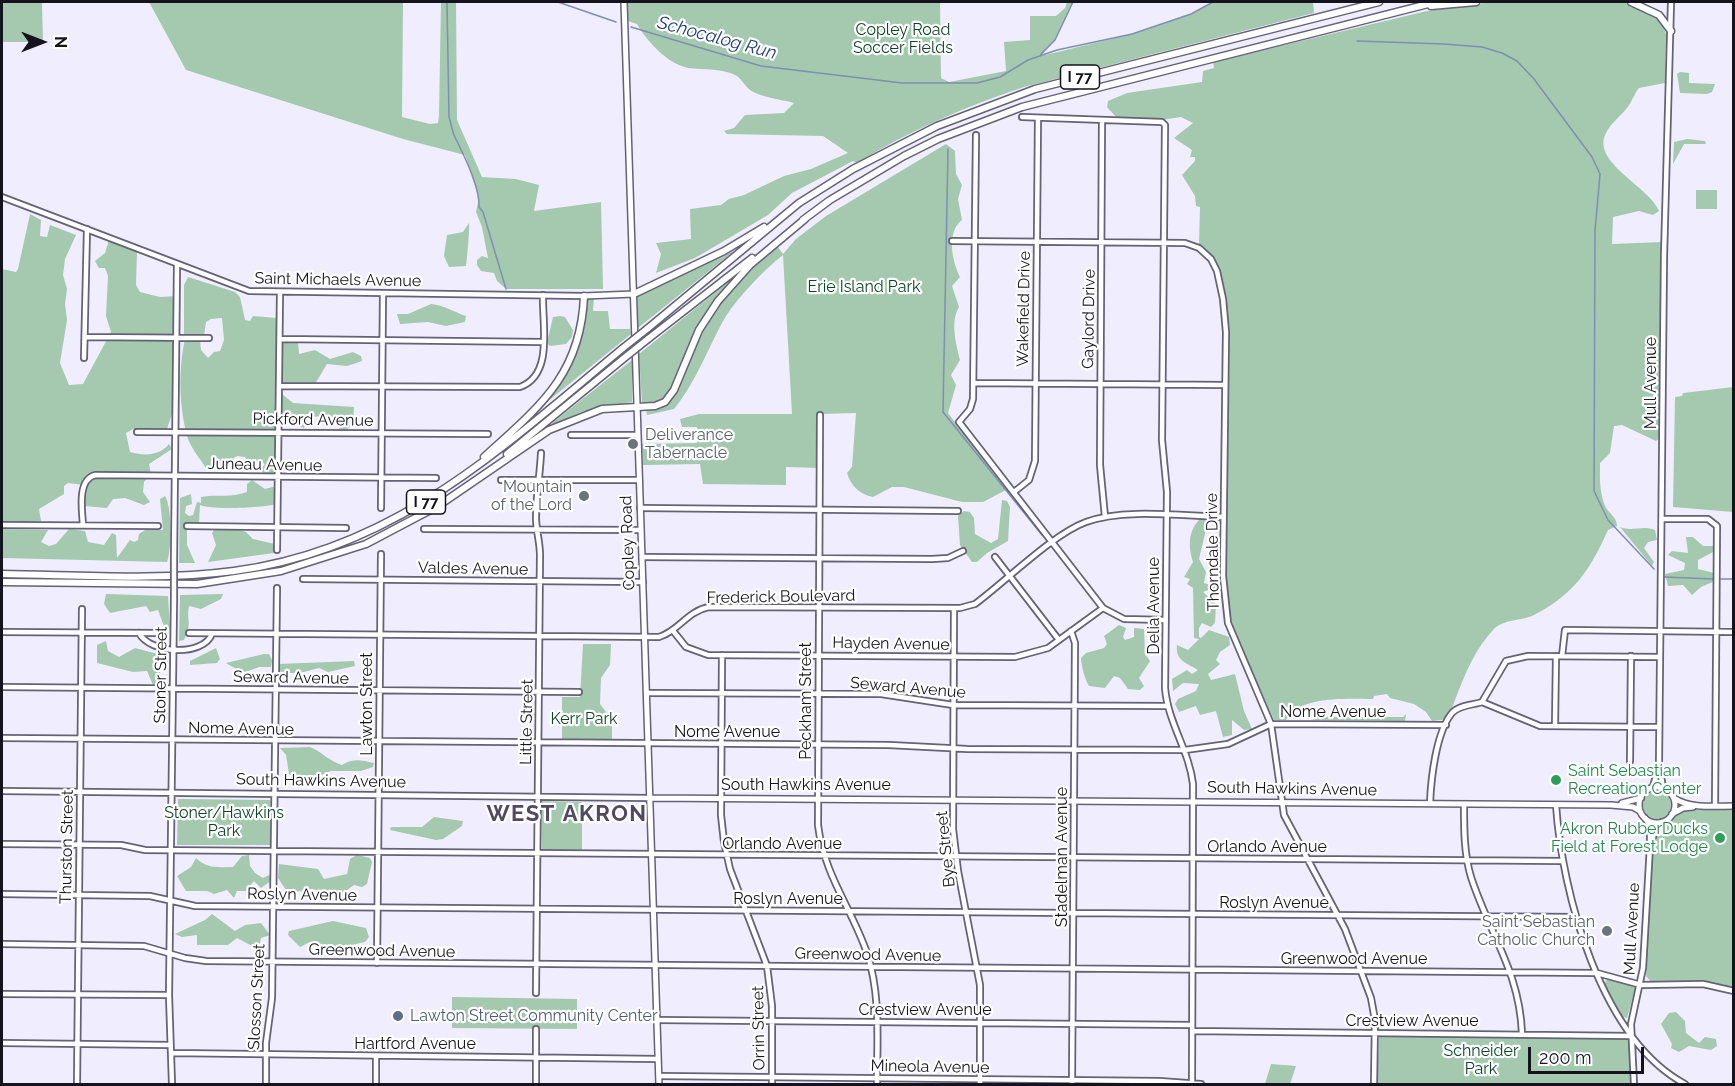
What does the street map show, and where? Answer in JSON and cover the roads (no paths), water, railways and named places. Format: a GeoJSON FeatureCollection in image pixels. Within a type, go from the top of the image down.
{"type":"FeatureCollection","features":[{"type":"Feature","properties":{"kind":"highway","name":"I 77"},"geometry":{"type":"LineString","coordinates":[[2,574],[189,575],[279,563],[321,551],[372,531],[417,508],[453,484],[623,348],[784,214],[873,158],[930,129],[1007,98],[1059,82],[1379,2]]}},
{"type":"Feature","properties":{"kind":"highway","name":"I 77"},"geometry":{"type":"LineString","coordinates":[[2,582],[197,584],[281,571],[366,544],[424,515],[480,477],[693,301],[830,200],[904,156],[938,139],[1022,107],[1436,2]]}},
{"type":"Feature","properties":{"kind":"highway"},"geometry":{"type":"LineString","coordinates":[[1421,6],[1476,2]]}},
{"type":"Feature","properties":{"kind":"highway"},"geometry":{"type":"LineString","coordinates":[[1631,2],[1659,15],[1671,31]]}},
{"type":"Feature","properties":{"kind":"highway"},"geometry":{"type":"LineString","coordinates":[[634,294],[724,251],[784,214]]}},
{"type":"Feature","properties":{"kind":"highway"},"geometry":{"type":"LineString","coordinates":[[480,477],[549,430],[596,411],[658,405],[671,396],[695,339],[718,301],[750,264],[805,219]]}},
{"type":"Feature","properties":{"kind":"highway"},"geometry":{"type":"LineString","coordinates":[[453,484],[537,407],[560,379],[578,341],[584,296]]}},
{"type":"Feature","properties":{"kind":"main road","name":"Copley Road"},"geometry":{"type":"LineString","coordinates":[[624,2],[659,1084]]}},
{"type":"Feature","properties":{"kind":"main road"},"geometry":{"type":"LineString","coordinates":[[584,296],[634,294]]}},
{"type":"Feature","properties":{"kind":"main road"},"geometry":{"type":"LineString","coordinates":[[1699,806],[1680,802],[1664,788],[1653,787],[1641,798],[1640,811],[1653,822],[1662,822],[1683,808],[1734,806]]}},
{"type":"Feature","properties":{"kind":"main road","name":"South Hawkins Avenue"},"geometry":{"type":"LineString","coordinates":[[650,798],[1611,805],[1634,807],[1640,811]]}},
{"type":"Feature","properties":{"kind":"main road","name":"South Hawkins Avenue"},"geometry":{"type":"LineString","coordinates":[[1611,805],[1641,798]]}},
{"type":"Feature","properties":{"kind":"main road"},"geometry":{"type":"LineString","coordinates":[[1672,814],[1674,798]]}},
{"type":"Feature","properties":{"kind":"street","name":"Mull Avenue"},"geometry":{"type":"LineString","coordinates":[[1664,788],[1659,764],[1659,726],[1665,194],[1671,2]]}},
{"type":"Feature","properties":{"kind":"street"},"geometry":{"type":"LineString","coordinates":[[1022,117],[1102,120]]}},
{"type":"Feature","properties":{"kind":"street","name":"Wakefield Drive"},"geometry":{"type":"LineString","coordinates":[[1014,492],[1029,480],[1034,469],[1038,118]]}},
{"type":"Feature","properties":{"kind":"street","name":"Delia Avenue"},"geometry":{"type":"LineString","coordinates":[[1102,120],[1165,124],[1162,385],[1167,516],[1165,620],[1167,706],[1185,750],[1192,775],[1191,1083]]}},
{"type":"Feature","properties":{"kind":"street","name":"Gaylord Drive"},"geometry":{"type":"LineString","coordinates":[[1102,120],[1100,465],[1105,517]]}},
{"type":"Feature","properties":{"kind":"street"},"geometry":{"type":"LineString","coordinates":[[976,135],[974,383],[972,404],[959,419],[962,428],[1102,608],[1124,619],[1165,620]]}},
{"type":"Feature","properties":{"kind":"street","name":"Saint Michaels Avenue"},"geometry":{"type":"LineString","coordinates":[[2,197],[243,290],[584,296]]}},
{"type":"Feature","properties":{"kind":"street"},"geometry":{"type":"LineString","coordinates":[[84,358],[87,229]]}},
{"type":"Feature","properties":{"kind":"street","name":"Thorndale Drive"},"geometry":{"type":"LineString","coordinates":[[952,241],[1193,245],[1204,252],[1214,264],[1225,315],[1223,517],[1225,612],[1271,724],[1284,815],[1338,915],[1372,1004],[1375,1033],[1374,1084]]}},
{"type":"Feature","properties":{"kind":"street","name":"Stoner Street"},"geometry":{"type":"LineString","coordinates":[[171,1084],[177,265]]}},
{"type":"Feature","properties":{"kind":"street"},"geometry":{"type":"LineString","coordinates":[[278,550],[280,292]]}},
{"type":"Feature","properties":{"kind":"street"},"geometry":{"type":"LineString","coordinates":[[381,508],[383,293]]}},
{"type":"Feature","properties":{"kind":"street"},"geometry":{"type":"LineString","coordinates":[[279,386],[520,387],[531,382],[541,367],[543,295]]}},
{"type":"Feature","properties":{"kind":"street"},"geometry":{"type":"LineString","coordinates":[[85,338],[209,338]]}},
{"type":"Feature","properties":{"kind":"street"},"geometry":{"type":"LineString","coordinates":[[280,339],[542,342]]}},
{"type":"Feature","properties":{"kind":"street"},"geometry":{"type":"LineString","coordinates":[[974,383],[1225,385]]}},
{"type":"Feature","properties":{"kind":"street","name":"Peckham Street"},"geometry":{"type":"LineString","coordinates":[[820,415],[818,799],[823,856],[871,967],[877,1022],[877,1082]]}},
{"type":"Feature","properties":{"kind":"street","name":"Pickford Avenue"},"geometry":{"type":"LineString","coordinates":[[137,432],[488,434]]}},
{"type":"Feature","properties":{"kind":"street"},"geometry":{"type":"LineString","coordinates":[[571,435],[638,435]]}},
{"type":"Feature","properties":{"kind":"street","name":"Little Street"},"geometry":{"type":"LineString","coordinates":[[536,993],[540,582],[536,523],[541,453]]}},
{"type":"Feature","properties":{"kind":"street","name":"Juneau Avenue"},"geometry":{"type":"LineString","coordinates":[[83,525],[84,485],[89,477],[95,475],[436,478]]}},
{"type":"Feature","properties":{"kind":"street"},"geometry":{"type":"LineString","coordinates":[[501,480],[639,480]]}},
{"type":"Feature","properties":{"kind":"street"},"geometry":{"type":"LineString","coordinates":[[640,508],[958,510]]}},
{"type":"Feature","properties":{"kind":"street","name":"Frederick Boulevard"},"geometry":{"type":"LineString","coordinates":[[674,632],[685,618],[710,607],[954,608],[975,603],[1079,525],[1105,517],[1223,517]]}},
{"type":"Feature","properties":{"kind":"street"},"geometry":{"type":"LineString","coordinates":[[1662,519],[1714,521],[1717,526],[1715,806]]}},
{"type":"Feature","properties":{"kind":"street"},"geometry":{"type":"LineString","coordinates":[[2,525],[158,526]]}},
{"type":"Feature","properties":{"kind":"street"},"geometry":{"type":"LineString","coordinates":[[187,526],[346,528]]}},
{"type":"Feature","properties":{"kind":"street"},"geometry":{"type":"LineString","coordinates":[[424,529],[641,530]]}},
{"type":"Feature","properties":{"kind":"street"},"geometry":{"type":"LineString","coordinates":[[642,556],[941,558],[963,551]]}},
{"type":"Feature","properties":{"kind":"street","name":"Lawton Street"},"geometry":{"type":"LineString","coordinates":[[377,963],[381,554]]}},
{"type":"Feature","properties":{"kind":"street"},"geometry":{"type":"LineString","coordinates":[[995,557],[1059,640]]}},
{"type":"Feature","properties":{"kind":"street","name":"Valdes Avenue"},"geometry":{"type":"LineString","coordinates":[[303,579],[643,582]]}},
{"type":"Feature","properties":{"kind":"street","name":"Slosson Street"},"geometry":{"type":"LineString","coordinates":[[266,1084],[266,1055],[272,1010],[277,588]]}},
{"type":"Feature","properties":{"kind":"street","name":"Bye Street"},"geometry":{"type":"LineString","coordinates":[[954,608],[953,800],[956,857],[978,968],[981,1023],[980,1082]]}},
{"type":"Feature","properties":{"kind":"street","name":"Hayden Avenue"},"geometry":{"type":"LineString","coordinates":[[674,632],[688,648],[702,654],[1027,656],[1042,651],[1102,608]]}},
{"type":"Feature","properties":{"kind":"street","name":"Thurston Street"},"geometry":{"type":"LineString","coordinates":[[77,1084],[82,609]]}},
{"type":"Feature","properties":{"kind":"street"},"geometry":{"type":"LineString","coordinates":[[1555,726],[1559,656],[1565,630],[1734,632]]}},
{"type":"Feature","properties":{"kind":"street","name":"Stadelman Avenue"},"geometry":{"type":"LineString","coordinates":[[1071,631],[1075,643],[1072,1082]]}},
{"type":"Feature","properties":{"kind":"street"},"geometry":{"type":"LineString","coordinates":[[2,632],[159,633]]}},
{"type":"Feature","properties":{"kind":"street"},"geometry":{"type":"LineString","coordinates":[[189,633],[659,637],[674,632]]}},
{"type":"Feature","properties":{"kind":"street"},"geometry":{"type":"LineString","coordinates":[[139,633],[150,645],[173,648],[201,646],[210,640],[212,634]]}},
{"type":"Feature","properties":{"kind":"street","name":"Orrin Street"},"geometry":{"type":"LineString","coordinates":[[722,655],[721,798],[726,855],[767,966],[773,1021],[772,1084]]}},
{"type":"Feature","properties":{"kind":"street"},"geometry":{"type":"LineString","coordinates":[[1482,702],[1506,661],[1514,657],[1660,657]]}},
{"type":"Feature","properties":{"kind":"street"},"geometry":{"type":"LineString","coordinates":[[1630,761],[1631,657]]}},
{"type":"Feature","properties":{"kind":"street","name":"Seward Avenue"},"geometry":{"type":"LineString","coordinates":[[2,687],[579,692]]}},
{"type":"Feature","properties":{"kind":"street","name":"Seward Avenue"},"geometry":{"type":"LineString","coordinates":[[647,693],[896,695],[953,705],[1167,706]]}},
{"type":"Feature","properties":{"kind":"street"},"geometry":{"type":"LineString","coordinates":[[1430,803],[1434,763],[1446,725],[1452,713],[1460,707],[1482,702],[1540,726],[1659,726]]}},
{"type":"Feature","properties":{"kind":"street","name":"Nome Avenue"},"geometry":{"type":"LineString","coordinates":[[2,738],[538,744],[818,744],[953,749],[1185,750],[1228,744],[1271,724],[1446,725]]}},
{"type":"Feature","properties":{"kind":"street","name":"Mull Avenue"},"geometry":{"type":"LineString","coordinates":[[1653,787],[1659,764]]}},
{"type":"Feature","properties":{"kind":"street","name":"South Hawkins Avenue"},"geometry":{"type":"LineString","coordinates":[[2,791],[650,798]]}},
{"type":"Feature","properties":{"kind":"street"},"geometry":{"type":"LineString","coordinates":[[1464,804],[1467,861],[1512,972],[1520,1005],[1522,1034]]}},
{"type":"Feature","properties":{"kind":"street"},"geometry":{"type":"LineString","coordinates":[[1556,805],[1562,861],[1575,917],[1597,973],[1632,1036],[1654,1064],[1685,1084]]}},
{"type":"Feature","properties":{"kind":"street","name":"Mull Avenue"},"geometry":{"type":"LineString","coordinates":[[1635,1084],[1631,1024],[1641,985],[1650,846],[1650,826],[1646,818]]}},
{"type":"Feature","properties":{"kind":"street","name":"Mull Avenue"},"geometry":{"type":"LineString","coordinates":[[1650,846],[1656,827],[1662,822]]}},
{"type":"Feature","properties":{"kind":"street","name":"Orlando Avenue"},"geometry":{"type":"LineString","coordinates":[[2,844],[79,844],[172,850],[1562,861]]}},
{"type":"Feature","properties":{"kind":"street","name":"Roslyn Avenue"},"geometry":{"type":"LineString","coordinates":[[2,894],[153,896],[195,906],[1575,917]]}},
{"type":"Feature","properties":{"kind":"street","name":"Greenwood Avenue"},"geometry":{"type":"LineString","coordinates":[[2,944],[144,946],[194,960],[1597,973],[1641,985],[1703,984],[1734,991]]}},
{"type":"Feature","properties":{"kind":"street"},"geometry":{"type":"LineString","coordinates":[[2,994],[170,995]]}},
{"type":"Feature","properties":{"kind":"street","name":"Crestview Avenue"},"geometry":{"type":"LineString","coordinates":[[657,1020],[1192,1025]]}},
{"type":"Feature","properties":{"kind":"street"},"geometry":{"type":"LineString","coordinates":[[536,1029],[536,1084]]}},
{"type":"Feature","properties":{"kind":"street","name":"Crestview Avenue"},"geometry":{"type":"LineString","coordinates":[[1192,1031],[1632,1036]]}},
{"type":"Feature","properties":{"kind":"street"},"geometry":{"type":"LineString","coordinates":[[2,1043],[170,1045]]}},
{"type":"Feature","properties":{"kind":"street","name":"Hartford Avenue"},"geometry":{"type":"LineString","coordinates":[[171,1053],[658,1059]]}},
{"type":"Feature","properties":{"kind":"street"},"geometry":{"type":"LineString","coordinates":[[376,1056],[376,1084]]}},
{"type":"Feature","properties":{"kind":"street","name":"Mineola Avenue"},"geometry":{"type":"LineString","coordinates":[[659,1076],[772,1076],[877,1082],[1201,1084]]}},
{"type":"Feature","properties":{"kind":"waterway"},"geometry":{"type":"LineString","coordinates":[[447,2],[449,117],[454,135],[474,180],[479,207],[483,212],[506,289]]}},
{"type":"Feature","properties":{"kind":"waterway","name":"Schocalog Run"},"geometry":{"type":"LineString","coordinates":[[558,2],[616,22]]}},
{"type":"Feature","properties":{"kind":"waterway"},"geometry":{"type":"LineString","coordinates":[[1041,54],[1055,40],[1073,2]]}},
{"type":"Feature","properties":{"kind":"waterway","name":"Schocalog Run"},"geometry":{"type":"LineString","coordinates":[[631,27],[761,66],[902,83],[977,83],[1000,77],[1028,60],[1057,50],[1132,34],[1191,14],[1213,2]]}},
{"type":"Feature","properties":{"kind":"waterway"},"geometry":{"type":"LineString","coordinates":[[1357,41],[1482,47],[1502,53],[1517,61],[1534,79],[1592,157],[1600,174],[1595,231],[1594,491],[1608,520],[1654,569]]}},
{"type":"Feature","properties":{"kind":"waterway"},"geometry":{"type":"LineString","coordinates":[[948,149],[943,412],[1042,535]]}},
{"type":"Feature","properties":{"kind":"waterway"},"geometry":{"type":"LineString","coordinates":[[1664,577],[1714,579]]}},
{"type":"Feature","properties":{"kind":"waterway"},"geometry":{"type":"LineString","coordinates":[[1721,579],[1734,579]]}},
{"type":"Feature","properties":{"kind":"place","name":"Deliverance Tabernacle"},"geometry":{"type":"Point","coordinates":[633,444]}},
{"type":"Feature","properties":{"kind":"place","name":"Mountain of the Lord"},"geometry":{"type":"Point","coordinates":[584,496]}},
{"type":"Feature","properties":{"kind":"place","name":"Saint Sebastian Recreation Center"},"geometry":{"type":"Point","coordinates":[1556,780]}},
{"type":"Feature","properties":{"kind":"place","name":"Akron RubberDucks Field at Forest Lodge"},"geometry":{"type":"Point","coordinates":[1720,838]}},
{"type":"Feature","properties":{"kind":"place","name":"Saint Sebastian Catholic Church"},"geometry":{"type":"Point","coordinates":[1607,931]}},
{"type":"Feature","properties":{"kind":"place","name":"Lawton Street Community Center"},"geometry":{"type":"Point","coordinates":[398,1016]}},
{"type":"Feature","properties":{"kind":"district","name":"WEST AKRON"},"geometry":{"type":"Point","coordinates":[567,814]}},
{"type":"Feature","properties":{"kind":"park label","name":"Copley Road Soccer Fields"},"geometry":{"type":"Point","coordinates":[903,39]}},
{"type":"Feature","properties":{"kind":"park label","name":"Erie Island Park"},"geometry":{"type":"Point","coordinates":[864,287]}},
{"type":"Feature","properties":{"kind":"park label","name":"Kerr Park"},"geometry":{"type":"Point","coordinates":[584,719]}},
{"type":"Feature","properties":{"kind":"park label","name":"Stoner/Hawkins Park"},"geometry":{"type":"Point","coordinates":[224,822]}},
{"type":"Feature","properties":{"kind":"park label","name":"Schneider Park"},"geometry":{"type":"Point","coordinates":[1481,1060]}}]}
